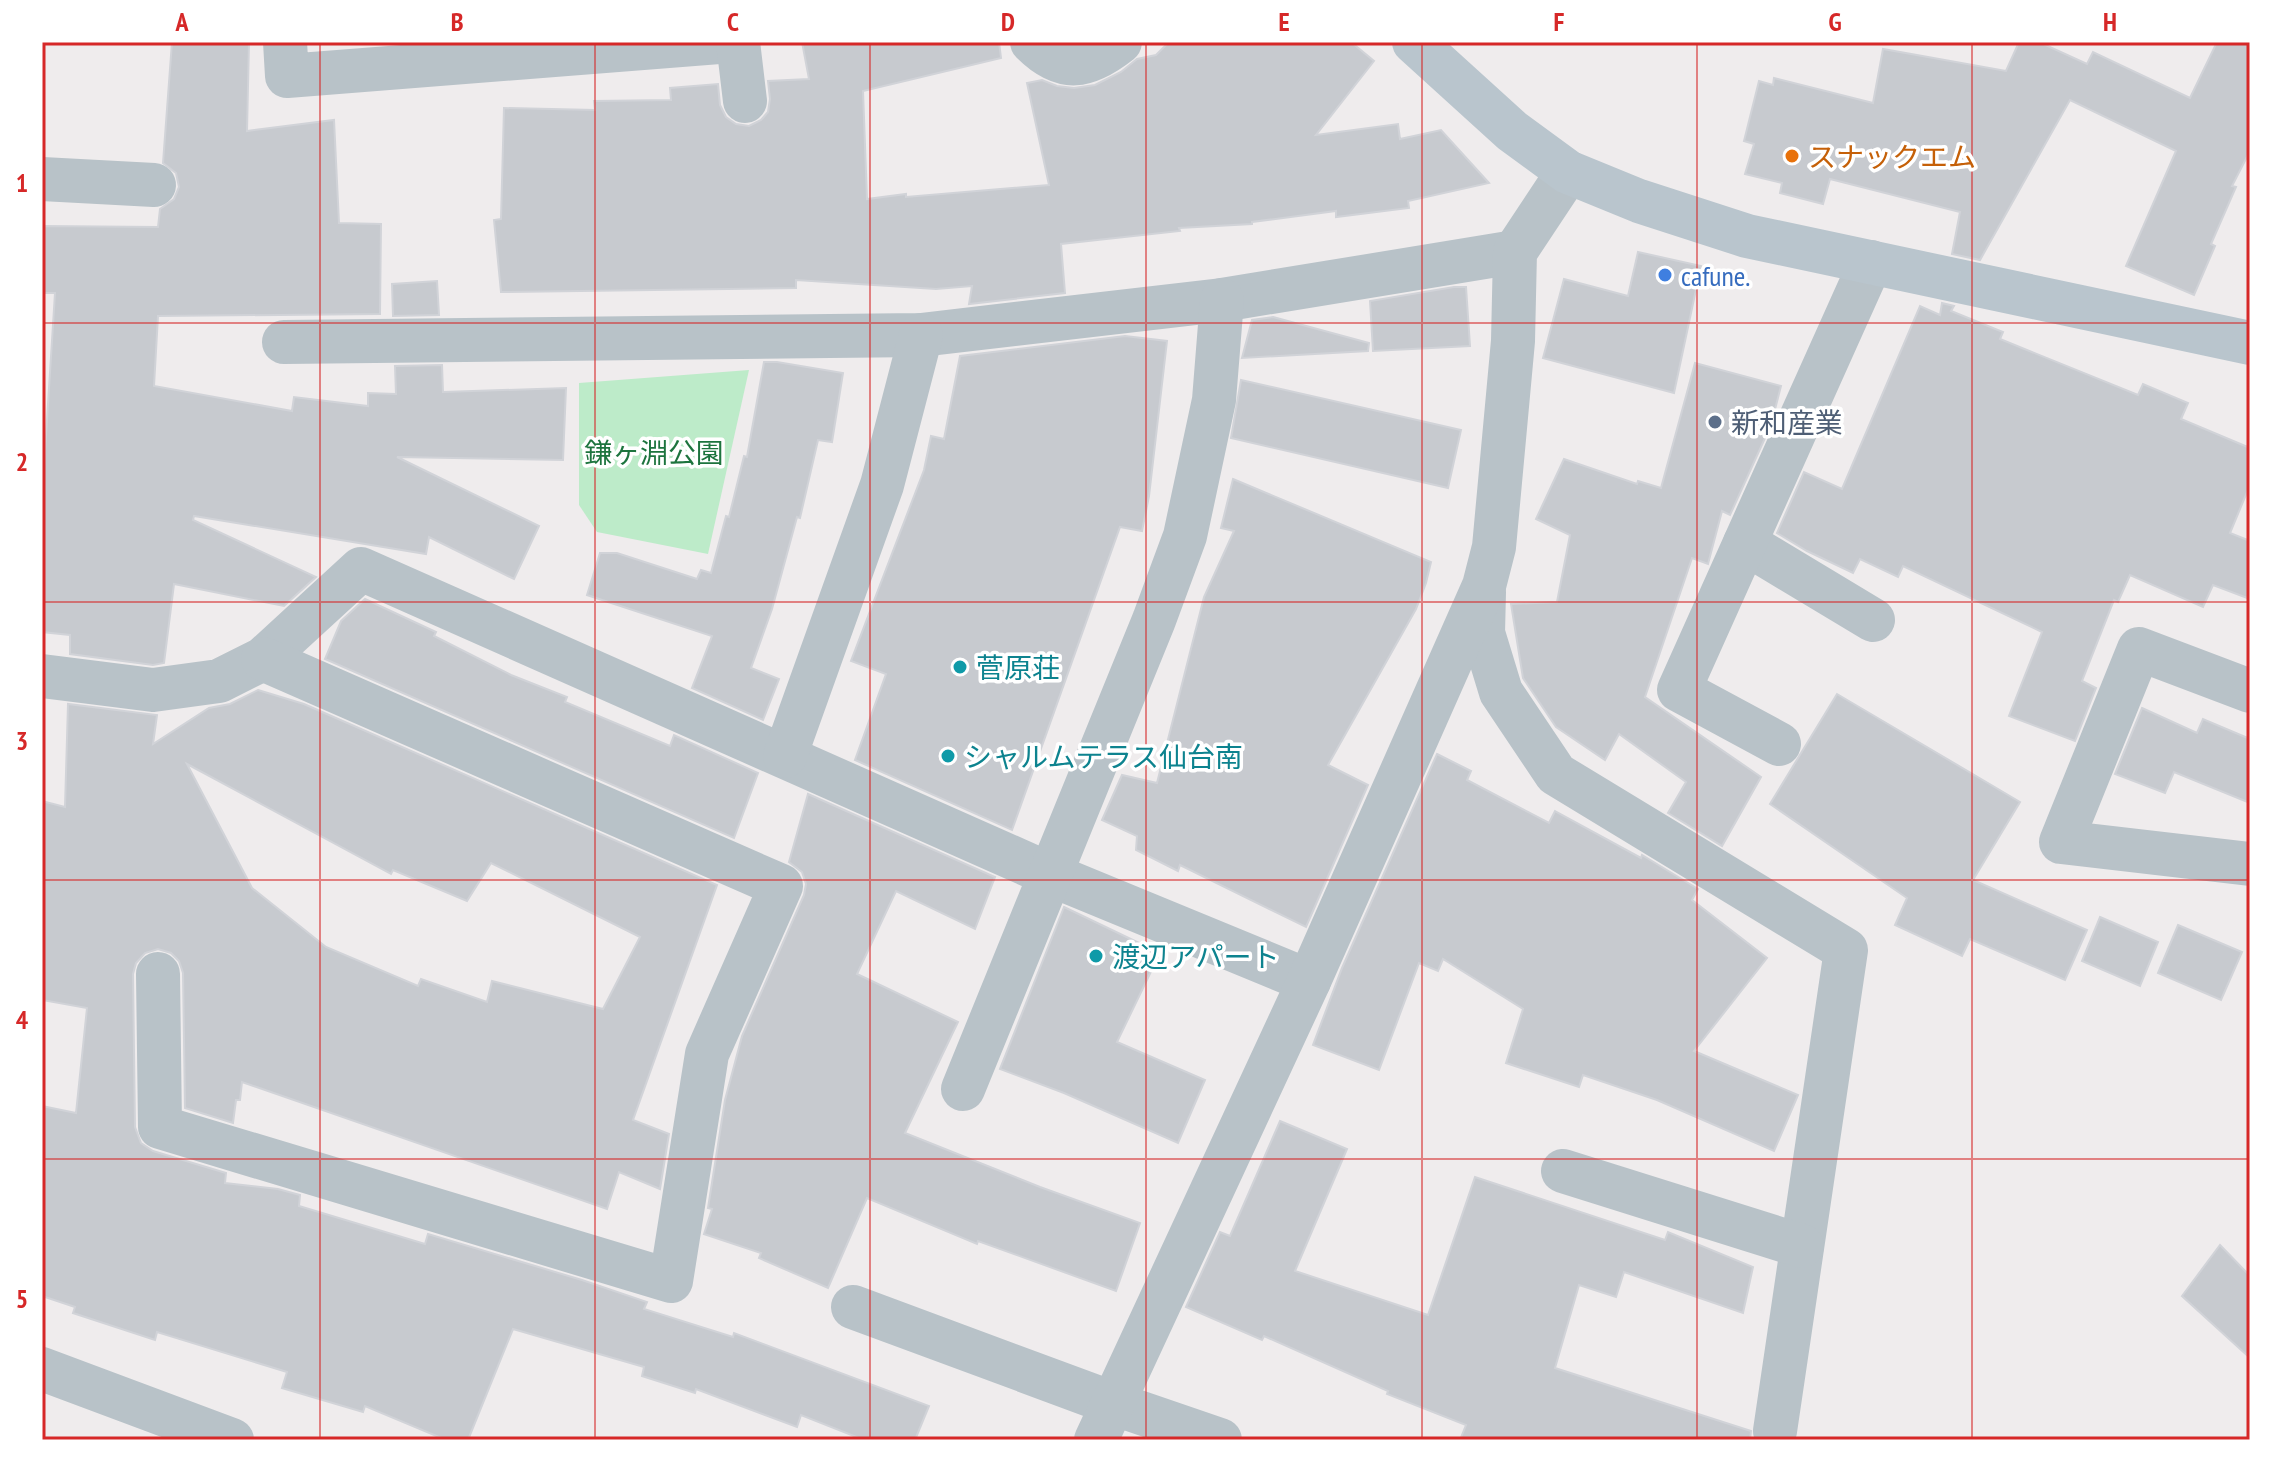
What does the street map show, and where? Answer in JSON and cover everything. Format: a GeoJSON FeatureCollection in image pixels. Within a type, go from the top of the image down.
{"type":"FeatureCollection","features":[{"type":"Feature","properties":{"kind":"street"},"geometry":{"type":"LineString","coordinates":[[285,42],[287,76],[719,42]]}},
{"type":"Feature","properties":{"kind":"street"},"geometry":{"type":"LineString","coordinates":[[738,42],[745,101]]}},
{"type":"Feature","properties":{"kind":"street"},"geometry":{"type":"LineString","coordinates":[[1032,42],[1048,58],[1066,64],[1099,59],[1120,42]]}},
{"type":"Feature","properties":{"kind":"street"},"geometry":{"type":"LineString","coordinates":[[1414,42],[1512,131],[1568,172],[1639,201],[1747,236],[2250,343]]}},
{"type":"Feature","properties":{"kind":"street"},"geometry":{"type":"LineString","coordinates":[[1104,1422],[1309,981],[1484,586],[1494,547],[1513,341],[1515,252],[1568,172]]}},
{"type":"Feature","properties":{"kind":"street"},"geometry":{"type":"LineString","coordinates":[[42,179],[154,185]]}},
{"type":"Feature","properties":{"kind":"street"},"geometry":{"type":"LineString","coordinates":[[284,342],[921,335],[1222,300],[1515,252]]}},
{"type":"Feature","properties":{"kind":"street"},"geometry":{"type":"LineString","coordinates":[[1779,744],[1679,690],[1871,262]]}},
{"type":"Feature","properties":{"kind":"street"},"geometry":{"type":"LineString","coordinates":[[963,1089],[1154,620],[1185,536],[1214,400],[1222,300]]}},
{"type":"Feature","properties":{"kind":"street"},"geometry":{"type":"LineString","coordinates":[[785,756],[882,485],[921,335]]}},
{"type":"Feature","properties":{"kind":"street"},"geometry":{"type":"LineString","coordinates":[[1745,543],[1873,620]]}},
{"type":"Feature","properties":{"kind":"street"},"geometry":{"type":"LineString","coordinates":[[42,676],[153,690],[219,681],[263,659],[361,569],[1049,874],[1309,981]]}},
{"type":"Feature","properties":{"kind":"street"},"geometry":{"type":"LineString","coordinates":[[1484,586],[1483,633],[1501,692],[1556,774],[1846,950],[1802,1246],[1781,1437]]}},
{"type":"Feature","properties":{"kind":"street"},"geometry":{"type":"LineString","coordinates":[[2250,691],[2139,649],[2061,842],[2250,864]]}},
{"type":"Feature","properties":{"kind":"street"},"geometry":{"type":"LineString","coordinates":[[158,974],[160,1127],[671,1281],[707,1054],[781,886],[263,659]]}},
{"type":"Feature","properties":{"kind":"street"},"geometry":{"type":"LineString","coordinates":[[1563,1171],[1802,1246]]}},
{"type":"Feature","properties":{"kind":"street"},"geometry":{"type":"LineString","coordinates":[[853,1307],[1104,1422],[1220,1440]]}},
{"type":"Feature","properties":{"kind":"street"},"geometry":{"type":"LineString","coordinates":[[42,1369],[232,1440]]}},
{"type":"Feature","properties":{"kind":"green space","name":"鎌ヶ淵公園"},"geometry":{"type":"Polygon","coordinates":[[[749,370],[708,554],[597,532],[579,505],[579,383],[749,370]]]}},
{"type":"Feature","properties":{"kind":"building"},"geometry":{"type":"Polygon","coordinates":[[[172,42],[249,42],[247,131],[334,120],[339,223],[381,224],[380,314],[158,316],[154,386],[292,411],[294,397],[368,406],[368,393],[396,394],[395,366],[442,365],[443,392],[566,388],[563,460],[397,457],[539,526],[514,579],[429,537],[426,554],[194,516],[193,520],[316,577],[284,606],[174,584],[164,663],[153,665],[70,654],[70,635],[42,632],[42,499],[55,293],[42,293],[42,226],[158,227],[160,209],[174,199],[179,187],[176,173],[163,163],[172,42]]]}},
{"type":"Feature","properties":{"kind":"building"},"geometry":{"type":"Polygon","coordinates":[[[802,42],[999,42],[1001,58],[863,91],[867,199],[1049,185],[1027,83],[1042,80],[1074,88],[1095,85],[1121,72],[1137,59],[1156,55],[1169,42],[1351,42],[1374,61],[1316,135],[1398,124],[1400,139],[1441,130],[1489,183],[1408,201],[1409,208],[1336,217],[1336,211],[1252,224],[1179,228],[1180,231],[1061,244],[1065,293],[969,304],[972,286],[936,289],[796,280],[796,288],[501,292],[494,220],[501,219],[504,108],[595,110],[594,101],[671,100],[670,88],[718,84],[720,105],[726,117],[736,124],[749,126],[768,112],[768,81],[809,79],[802,42]]]}},
{"type":"Feature","properties":{"kind":"building"},"geometry":{"type":"Polygon","coordinates":[[[2019,42],[2039,42],[2087,64],[2093,52],[2190,98],[2217,42],[2250,42],[2250,151],[2232,186],[2236,187],[2211,244],[2215,246],[2194,295],[2126,266],[2176,151],[2070,100],[1980,260],[1952,254],[1960,212],[1830,179],[1823,204],[1780,193],[1782,183],[1745,174],[1754,144],[1744,141],[1759,81],[1773,85],[1774,78],[1873,103],[1883,49],[2006,71],[2019,42]]]}},
{"type":"Feature","properties":{"kind":"building"},"geometry":{"type":"Polygon","coordinates":[[[1638,252],[1701,266],[1674,393],[1543,358],[1564,279],[1628,296],[1638,252]]]}},
{"type":"Feature","properties":{"kind":"building"},"geometry":{"type":"Polygon","coordinates":[[[437,281],[439,315],[393,316],[392,284],[437,281]]]}},
{"type":"Feature","properties":{"kind":"building"},"geometry":{"type":"Polygon","coordinates":[[[1466,287],[1470,346],[1373,351],[1370,301],[1466,287]]]}},
{"type":"Feature","properties":{"kind":"building"},"geometry":{"type":"Polygon","coordinates":[[[1942,303],[1954,306],[1951,311],[2003,332],[2000,339],[2138,395],[2143,384],[2188,403],[2181,419],[2250,448],[2250,485],[2230,533],[2250,541],[2250,599],[2213,585],[2203,607],[2130,575],[2118,602],[2114,600],[2082,681],[2096,688],[2075,741],[2009,716],[2042,632],[1903,566],[1898,577],[1860,559],[1853,573],[1777,533],[1804,472],[1842,489],[1920,306],[1940,315],[1942,303]]]}},
{"type":"Feature","properties":{"kind":"building"},"geometry":{"type":"Polygon","coordinates":[[[1273,317],[1369,343],[1368,351],[1242,358],[1252,320],[1273,317]]]}},
{"type":"Feature","properties":{"kind":"building"},"geometry":{"type":"Polygon","coordinates":[[[1125,336],[1167,341],[1142,531],[1120,527],[1012,830],[855,760],[886,674],[851,661],[924,470],[931,436],[944,439],[960,356],[1125,336]]]}},
{"type":"Feature","properties":{"kind":"building"},"geometry":{"type":"Polygon","coordinates":[[[764,362],[843,373],[832,442],[818,440],[800,518],[797,517],[772,609],[751,668],[779,679],[763,720],[692,688],[712,636],[587,595],[600,553],[617,553],[697,579],[701,570],[711,573],[744,456],[747,457],[764,362]]]}},
{"type":"Feature","properties":{"kind":"building"},"geometry":{"type":"Polygon","coordinates":[[[1695,363],[1781,386],[1771,425],[1730,515],[1722,511],[1708,564],[1692,558],[1645,697],[1761,777],[1722,846],[1668,813],[1686,782],[1619,734],[1605,760],[1556,727],[1523,678],[1511,604],[1557,602],[1570,535],[1536,519],[1564,459],[1637,484],[1638,481],[1661,488],[1695,363]]]}},
{"type":"Feature","properties":{"kind":"building"},"geometry":{"type":"Polygon","coordinates":[[[1241,380],[1461,430],[1448,488],[1231,438],[1241,380]]]}},
{"type":"Feature","properties":{"kind":"building"},"geometry":{"type":"Polygon","coordinates":[[[1233,479],[1431,562],[1416,609],[1328,765],[1368,785],[1306,927],[1180,865],[1178,871],[1136,850],[1137,836],[1102,820],[1122,775],[1157,783],[1204,597],[1234,531],[1221,528],[1233,479]]]}},
{"type":"Feature","properties":{"kind":"building"},"geometry":{"type":"Polygon","coordinates":[[[365,599],[436,632],[434,636],[511,675],[567,697],[565,702],[670,746],[674,735],[758,773],[734,838],[325,659],[341,621],[365,599]]]}},
{"type":"Feature","properties":{"kind":"building"},"geometry":{"type":"Polygon","coordinates":[[[258,690],[304,704],[717,885],[633,1120],[669,1134],[660,1189],[619,1172],[607,1209],[242,1082],[233,1123],[185,1108],[183,973],[179,961],[171,953],[158,949],[145,953],[136,963],[133,974],[135,1127],[141,1143],[153,1151],[226,1173],[225,1183],[278,1189],[300,1195],[299,1206],[425,1244],[428,1234],[582,1280],[647,1302],[644,1309],[733,1337],[734,1333],[929,1406],[915,1440],[864,1440],[801,1415],[797,1427],[696,1389],[695,1393],[642,1376],[644,1367],[513,1329],[468,1440],[446,1440],[365,1406],[363,1412],[282,1388],[287,1372],[157,1332],[155,1340],[73,1313],[75,1307],[42,1296],[42,1106],[76,1113],[87,1008],[42,1000],[42,801],[65,807],[68,704],[157,715],[153,744],[209,708],[230,704],[258,690]],[[187,764],[252,888],[326,947],[418,986],[421,979],[487,1002],[492,981],[603,1009],[640,937],[491,863],[467,901],[393,870],[391,874],[187,764]]]}},
{"type":"Feature","properties":{"kind":"building"},"geometry":{"type":"Polygon","coordinates":[[[1837,694],[2020,802],[1973,880],[2087,930],[2065,980],[1970,939],[1962,956],[1895,925],[1907,898],[1770,804],[1837,694]]]}},
{"type":"Feature","properties":{"kind":"building"},"geometry":{"type":"Polygon","coordinates":[[[2142,708],[2197,733],[2203,719],[2250,739],[2250,803],[2174,772],[2165,793],[2115,774],[2142,708]]]}},
{"type":"Feature","properties":{"kind":"building"},"geometry":{"type":"Polygon","coordinates":[[[1437,754],[1471,771],[1467,780],[1549,823],[1555,811],[1641,858],[1642,855],[1698,889],[1692,900],[1767,958],[1694,1051],[1798,1095],[1774,1151],[1657,1100],[1583,1075],[1579,1087],[1506,1063],[1523,1009],[1443,959],[1438,971],[1419,963],[1379,1070],[1313,1045],[1342,968],[1437,754]]]}},
{"type":"Feature","properties":{"kind":"building"},"geometry":{"type":"Polygon","coordinates":[[[808,794],[995,877],[975,929],[896,891],[857,974],[958,1022],[905,1133],[1140,1223],[1116,1291],[978,1241],[977,1244],[867,1198],[828,1288],[759,1258],[761,1253],[704,1234],[712,1209],[708,1208],[725,1100],[742,1036],[804,895],[806,884],[802,872],[789,862],[808,794]]]}},
{"type":"Feature","properties":{"kind":"building"},"geometry":{"type":"Polygon","coordinates":[[[1064,907],[1160,953],[1117,1042],[1205,1080],[1178,1143],[1064,1093],[1000,1069],[1064,907]]]}},
{"type":"Feature","properties":{"kind":"building"},"geometry":{"type":"Polygon","coordinates":[[[2100,917],[2158,942],[2140,986],[2082,961],[2100,917]]]}},
{"type":"Feature","properties":{"kind":"building"},"geometry":{"type":"Polygon","coordinates":[[[2178,925],[2242,952],[2221,1000],[2158,973],[2178,925]]]}},
{"type":"Feature","properties":{"kind":"building"},"geometry":{"type":"Polygon","coordinates":[[[1280,1121],[1347,1149],[1295,1271],[1428,1315],[1475,1177],[1665,1240],[1668,1232],[1753,1267],[1743,1313],[1624,1272],[1616,1297],[1579,1285],[1555,1368],[1751,1431],[1750,1440],[1460,1440],[1466,1425],[1387,1394],[1388,1391],[1264,1336],[1262,1340],[1186,1307],[1220,1232],[1230,1236],[1280,1121]]]}},
{"type":"Feature","properties":{"kind":"building"},"geometry":{"type":"Polygon","coordinates":[[[2220,1245],[2250,1276],[2250,1358],[2182,1296],[2220,1245]]]}},
{"type":"Feature","properties":{"kind":"place","name":"スナックエム"},"geometry":{"type":"Point","coordinates":[1792,156]}},
{"type":"Feature","properties":{"kind":"place","name":"cafune."},"geometry":{"type":"Point","coordinates":[1665,275]}},
{"type":"Feature","properties":{"kind":"place","name":"新和産業"},"geometry":{"type":"Point","coordinates":[1715,422]}},
{"type":"Feature","properties":{"kind":"place","name":"菅原荘"},"geometry":{"type":"Point","coordinates":[960,667]}},
{"type":"Feature","properties":{"kind":"place","name":"シャルムテラス仙台南"},"geometry":{"type":"Point","coordinates":[948,756]}},
{"type":"Feature","properties":{"kind":"place","name":"渡辺アパート"},"geometry":{"type":"Point","coordinates":[1096,956]}}]}
